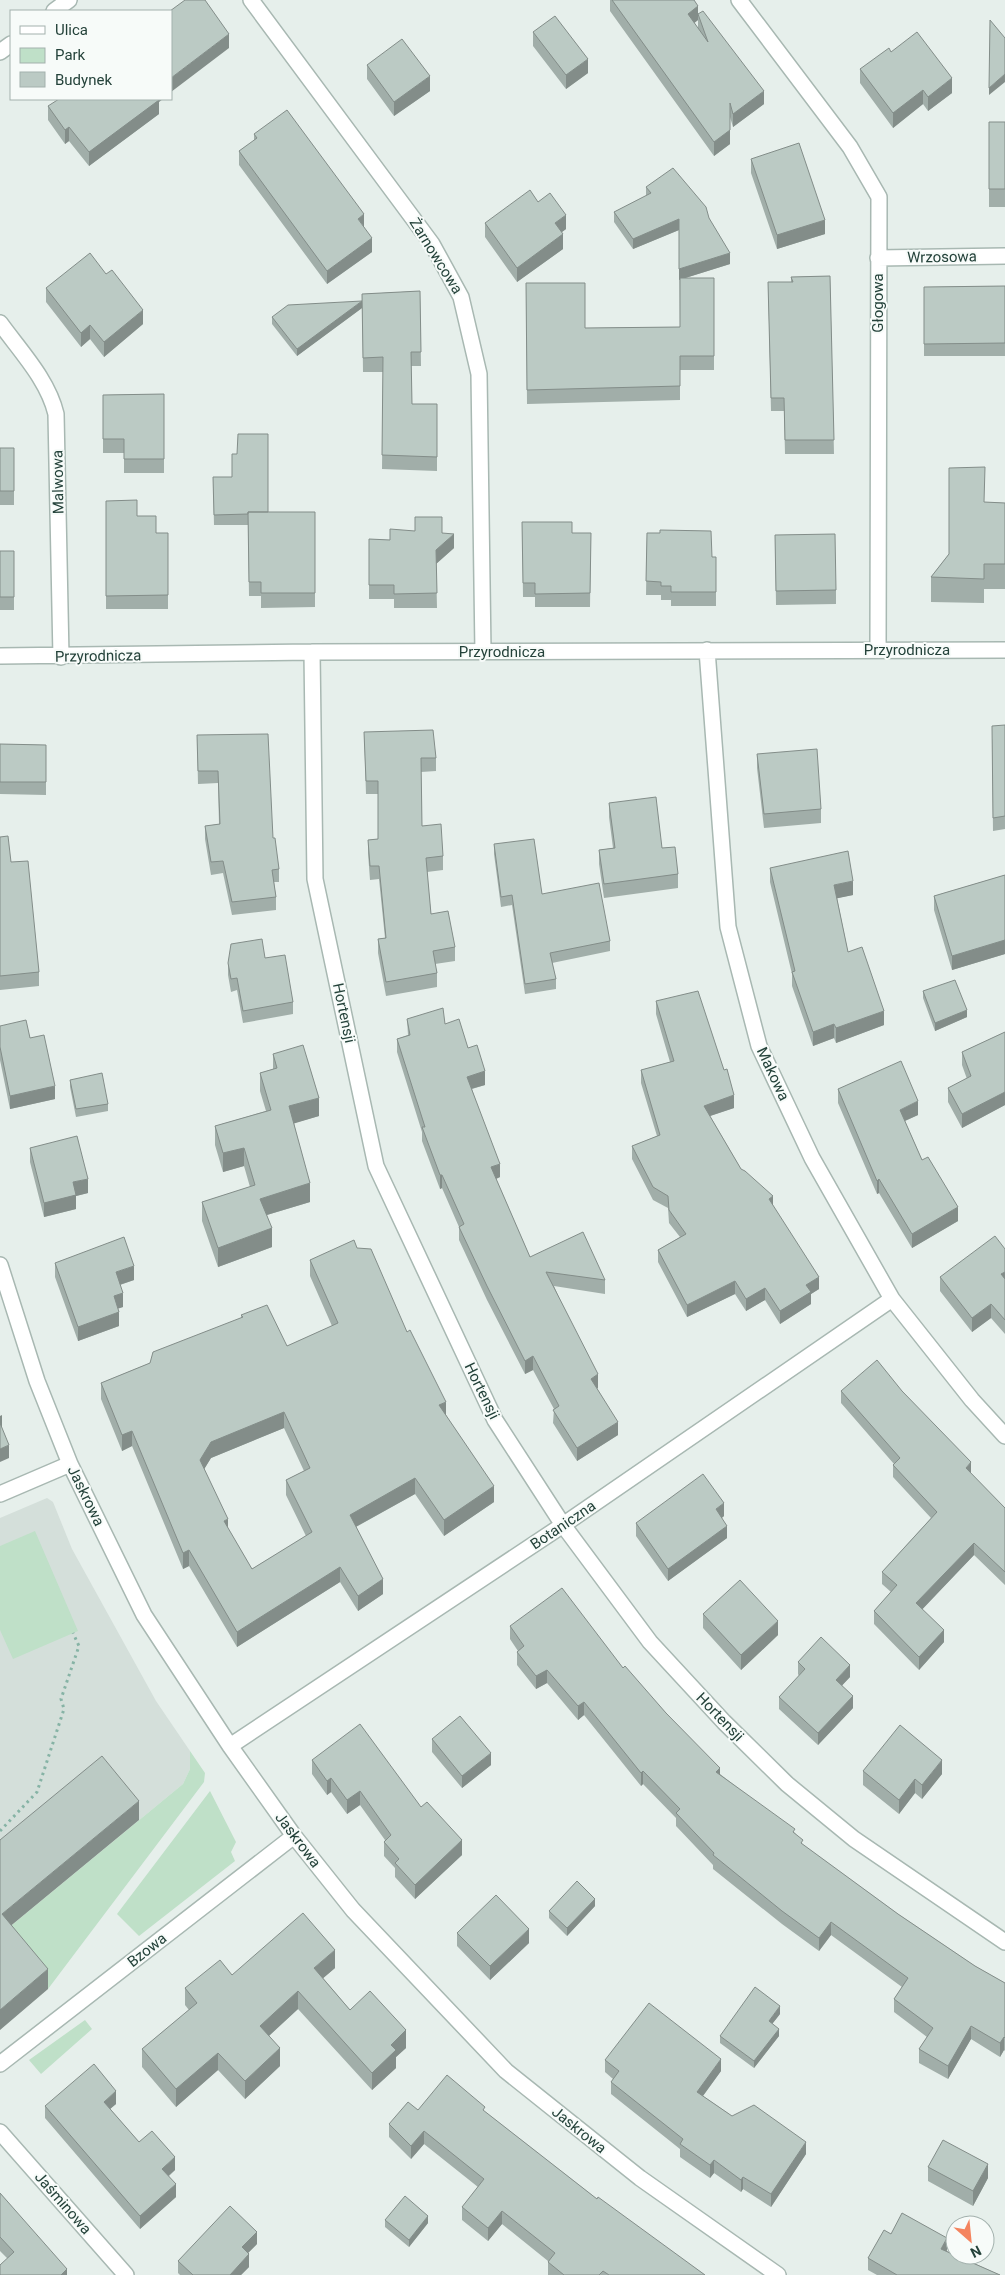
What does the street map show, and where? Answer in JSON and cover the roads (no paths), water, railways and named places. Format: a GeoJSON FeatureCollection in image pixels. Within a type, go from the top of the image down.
{"type":"FeatureCollection","features":[{"type":"Feature","properties":{"kind":"street"},"geometry":{"type":"LineString","coordinates":[[55,10],[69,0]]}},
{"type":"Feature","properties":{"kind":"street","name":"Żarnowcowa"},"geometry":{"type":"LineString","coordinates":[[251,0],[432,244],[462,297],[480,374],[483,652]]}},
{"type":"Feature","properties":{"kind":"street","name":"Głogowa"},"geometry":{"type":"LineString","coordinates":[[739,0],[850,147],[879,198],[878,650]]}},
{"type":"Feature","properties":{"kind":"street","name":"Wrzosowa"},"geometry":{"type":"LineString","coordinates":[[878,258],[1005,256]]}},
{"type":"Feature","properties":{"kind":"street","name":"Malwowa"},"geometry":{"type":"LineString","coordinates":[[0,323],[38,374],[52,400],[56,414],[62,657]]}},
{"type":"Feature","properties":{"kind":"street","name":"Makowa"},"geometry":{"type":"LineString","coordinates":[[707,650],[728,927],[759,1046],[812,1158],[892,1299],[972,1400],[1005,1436]]}},
{"type":"Feature","properties":{"kind":"street","name":"Przyrodnicza"},"geometry":{"type":"LineString","coordinates":[[0,656],[62,657],[312,652],[1005,650]]}},
{"type":"Feature","properties":{"kind":"street","name":"Hortensji"},"geometry":{"type":"LineString","coordinates":[[312,652],[316,879],[376,1166],[495,1420],[562,1525],[650,1642],[724,1722],[788,1784],[854,1839],[1005,1942]]}},
{"type":"Feature","properties":{"kind":"street","name":"Jaskrowa"},"geometry":{"type":"LineString","coordinates":[[0,1265],[37,1381],[70,1464],[144,1615],[230,1746],[294,1836],[353,1910],[506,2071],[640,2178],[778,2275]]}},
{"type":"Feature","properties":{"kind":"street","name":"Botaniczna"},"geometry":{"type":"LineString","coordinates":[[230,1746],[562,1525],[892,1299]]}},
{"type":"Feature","properties":{"kind":"street"},"geometry":{"type":"LineString","coordinates":[[0,1494],[70,1464]]}},
{"type":"Feature","properties":{"kind":"street","name":"Bzowa"},"geometry":{"type":"LineString","coordinates":[[0,2064],[294,1836]]}},
{"type":"Feature","properties":{"kind":"street","name":"Jaśminowa"},"geometry":{"type":"LineString","coordinates":[[0,2132],[126,2275]]}}]}
